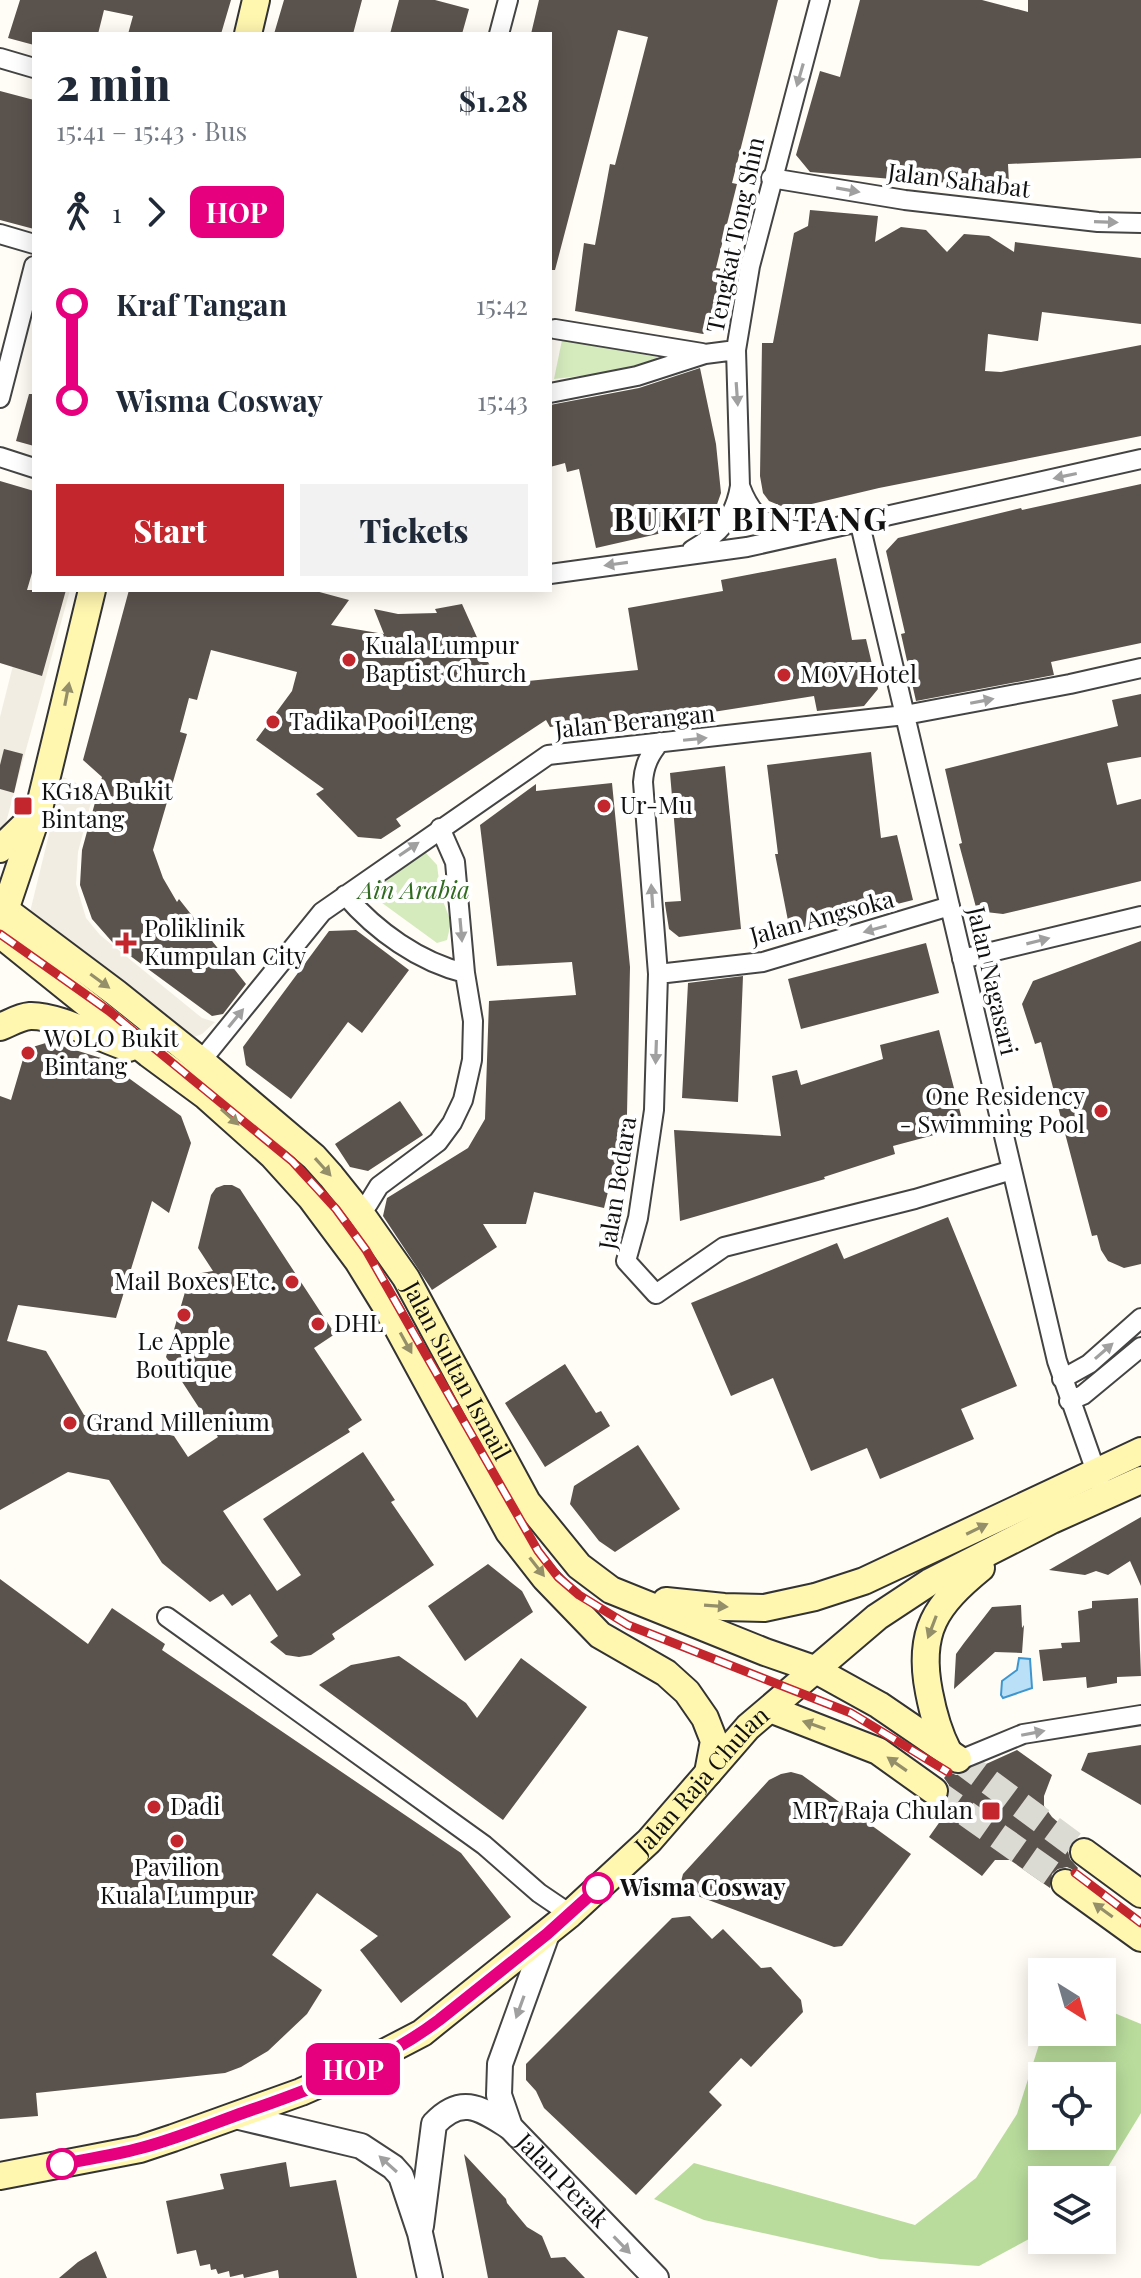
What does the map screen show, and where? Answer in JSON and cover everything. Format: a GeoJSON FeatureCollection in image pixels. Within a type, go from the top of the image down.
{"type":"FeatureCollection","features":[{"type":"Feature","properties":{"kind":"main road"},"geometry":{"type":"LineString","coordinates":[[248,32],[256,0]]}},
{"type":"Feature","properties":{"kind":"main road"},"geometry":{"type":"LineString","coordinates":[[1,919],[39,809],[91,592]]}},
{"type":"Feature","properties":{"kind":"main road"},"geometry":{"type":"LineString","coordinates":[[0,849],[25,828],[39,809]]}},
{"type":"Feature","properties":{"kind":"main road","name":"Jalan Sultan Ismail"},"geometry":{"type":"LineString","coordinates":[[1,919],[149,1054],[206,1096],[272,1155],[311,1198],[358,1261],[387,1308],[509,1532],[545,1578],[600,1635],[666,1673],[687,1692],[705,1718],[714,1741],[708,1773]]}},
{"type":"Feature","properties":{"kind":"main road","name":"Jalan Sultan Ismail"},"geometry":{"type":"LineString","coordinates":[[1,919],[116,993],[314,1157],[359,1211],[417,1297],[527,1502],[579,1566],[611,1590],[814,1669],[879,1705],[955,1757]]}},
{"type":"Feature","properties":{"kind":"main road"},"geometry":{"type":"LineString","coordinates":[[0,1027],[32,1016],[68,1024],[149,1054]]}},
{"type":"Feature","properties":{"kind":"main road"},"geometry":{"type":"LineString","coordinates":[[611,1590],[675,1603],[724,1607],[764,1608],[799,1602],[864,1581],[1141,1451]]}},
{"type":"Feature","properties":{"kind":"main road","name":"Jalan Raja Chulan"},"geometry":{"type":"LineString","coordinates":[[0,2176],[140,2149],[340,2075],[422,2033],[570,1914],[649,1841],[748,1727],[877,1617],[930,1582],[1141,1480]]}},
{"type":"Feature","properties":{"kind":"main road"},"geometry":{"type":"LineString","coordinates":[[955,1757],[934,1717],[923,1655],[932,1624],[942,1605],[956,1589],[1026,1535]]}},
{"type":"Feature","properties":{"kind":"main road"},"geometry":{"type":"LineString","coordinates":[[770,1709],[878,1751],[934,1791]]}},
{"type":"Feature","properties":{"kind":"main road"},"geometry":{"type":"LineString","coordinates":[[1084,1852],[1141,1894]]}},
{"type":"Feature","properties":{"kind":"main road"},"geometry":{"type":"LineString","coordinates":[[1065,1883],[1141,1938]]}},
{"type":"Feature","properties":{"kind":"street"},"geometry":{"type":"LineString","coordinates":[[500,32],[508,0]]}},
{"type":"Feature","properties":{"kind":"street","name":"Tengkat Tong Shin"},"geometry":{"type":"LineString","coordinates":[[683,555],[726,525],[738,501],[736,350],[750,266],[771,178],[820,0]]}},
{"type":"Feature","properties":{"kind":"street"},"geometry":{"type":"LineString","coordinates":[[0,58],[32,67]]}},
{"type":"Feature","properties":{"kind":"street","name":"Jalan Sahabat"},"geometry":{"type":"LineString","coordinates":[[771,178],[905,200],[1098,222],[1141,223]]}},
{"type":"Feature","properties":{"kind":"street"},"geometry":{"type":"LineString","coordinates":[[0,234],[32,243]]}},
{"type":"Feature","properties":{"kind":"street"},"geometry":{"type":"LineString","coordinates":[[0,398],[32,274]]}},
{"type":"Feature","properties":{"kind":"street"},"geometry":{"type":"LineString","coordinates":[[555,329],[705,354]]}},
{"type":"Feature","properties":{"kind":"street"},"geometry":{"type":"LineString","coordinates":[[552,393],[637,376],[705,354],[736,350]]}},
{"type":"Feature","properties":{"kind":"street"},"geometry":{"type":"LineString","coordinates":[[0,457],[32,467]]}},
{"type":"Feature","properties":{"kind":"street"},"geometry":{"type":"LineString","coordinates":[[552,574],[747,547],[1141,459]]}},
{"type":"Feature","properties":{"kind":"street"},"geometry":{"type":"LineString","coordinates":[[740,486],[749,508],[765,523],[782,530],[814,530]]}},
{"type":"Feature","properties":{"kind":"street","name":"Jalan Nagasari"},"geometry":{"type":"LineString","coordinates":[[859,520],[1062,1379],[1104,1496]]}},
{"type":"Feature","properties":{"kind":"street","name":"Jalan Berangan"},"geometry":{"type":"LineString","coordinates":[[201,1061],[322,912],[548,755],[905,715],[1141,668]]}},
{"type":"Feature","properties":{"kind":"street","name":"Jalan Bedara"},"geometry":{"type":"LineString","coordinates":[[660,742],[644,770],[643,782],[658,974],[653,1118],[638,1218],[626,1261],[656,1294],[724,1247],[915,1199],[1012,1170]]}},
{"type":"Feature","properties":{"kind":"street"},"geometry":{"type":"LineString","coordinates":[[359,1211],[368,1204],[379,1186],[438,1142],[463,1100],[472,1060],[473,1021],[465,973],[455,862],[440,828]]}},
{"type":"Feature","properties":{"kind":"street"},"geometry":{"type":"LineString","coordinates":[[345,895],[361,913],[425,961],[465,973]]}},
{"type":"Feature","properties":{"kind":"street","name":"Jalan Angsoka"},"geometry":{"type":"LineString","coordinates":[[658,974],[763,962],[950,906]]}},
{"type":"Feature","properties":{"kind":"street"},"geometry":{"type":"LineString","coordinates":[[962,959],[1141,916]]}},
{"type":"Feature","properties":{"kind":"street"},"geometry":{"type":"LineString","coordinates":[[1062,1379],[1089,1364],[1141,1318]]}},
{"type":"Feature","properties":{"kind":"street"},"geometry":{"type":"LineString","coordinates":[[1069,1401],[1083,1395],[1141,1347]]}},
{"type":"Feature","properties":{"kind":"street"},"geometry":{"type":"LineString","coordinates":[[167,1617],[484,1845],[539,1893],[570,1914]]}},
{"type":"Feature","properties":{"kind":"street"},"geometry":{"type":"LineString","coordinates":[[955,1757],[1023,1734],[1141,1715]]}},
{"type":"Feature","properties":{"kind":"street","name":"Jalan Perak"},"geometry":{"type":"LineString","coordinates":[[547,1934],[500,2064],[499,2095],[510,2127],[656,2278]]}},
{"type":"Feature","properties":{"kind":"street"},"geometry":{"type":"LineString","coordinates":[[420,2233],[434,2124],[457,2107],[469,2106],[483,2110],[510,2127]]}},
{"type":"Feature","properties":{"kind":"street"},"geometry":{"type":"LineString","coordinates":[[235,2116],[342,2140],[376,2153],[401,2176],[420,2233],[430,2278]]}},
{"type":"Feature","properties":{"kind":"green space"},"geometry":{"type":"Polygon","coordinates":[[[562,340],[657,357],[658,367],[554,379],[562,340]]]}},
{"type":"Feature","properties":{"kind":"green space","name":"Ain Arabia"},"geometry":{"type":"Polygon","coordinates":[[[420,853],[426,853],[437,865],[441,896],[451,922],[447,940],[437,943],[378,900],[374,891],[384,879],[420,853]]]}},
{"type":"Feature","properties":{"kind":"green space"},"geometry":{"type":"Polygon","coordinates":[[[1116,2014],[1141,2024],[1141,2113],[1109,2166],[1028,2166],[1028,2240],[979,2266],[880,2259],[704,2220],[654,2199],[694,2163],[915,2225],[976,2178],[1017,2114],[1028,2079],[1028,2150],[1116,2150],[1116,2062],[1033,2062],[1039,2046],[1116,2046],[1116,2014]]]}},
{"type":"Feature","properties":{"kind":"shaded area"},"geometry":{"type":"Polygon","coordinates":[[[32,590],[69,592],[0,844],[0,717],[32,590]]]}},
{"type":"Feature","properties":{"kind":"shaded area"},"geometry":{"type":"Polygon","coordinates":[[[63,777],[94,791],[78,852],[76,884],[86,918],[100,935],[202,1018],[215,1022],[202,1034],[194,1037],[29,916],[63,777]]]}},
{"type":"Feature","properties":{"kind":"water"},"geometry":{"type":"Polygon","coordinates":[[[1019,1658],[1030,1659],[1032,1688],[1003,1698],[1002,1681],[1017,1670],[1019,1658]]]}},
{"type":"Feature","properties":{"kind":"building"},"geometry":{"type":"Polygon","coordinates":[[[20,0],[231,0],[222,32],[129,32],[133,16],[104,10],[98,32],[32,32],[32,44],[8,38],[20,0]]]}},
{"type":"Feature","properties":{"kind":"building"},"geometry":{"type":"Polygon","coordinates":[[[284,0],[362,0],[354,32],[275,32],[284,0]]]}},
{"type":"Feature","properties":{"kind":"building"},"geometry":{"type":"Polygon","coordinates":[[[399,0],[435,0],[469,9],[463,32],[391,32],[399,0]]]}},
{"type":"Feature","properties":{"kind":"building"},"geometry":{"type":"Polygon","coordinates":[[[539,0],[778,0],[732,183],[737,184],[716,268],[728,270],[716,323],[703,334],[575,311],[584,243],[595,245],[610,164],[615,165],[648,37],[618,30],[555,270],[552,270],[552,32],[531,32],[539,0]]]}},
{"type":"Feature","properties":{"kind":"building"},"geometry":{"type":"Polygon","coordinates":[[[860,0],[982,0],[1028,12],[1028,0],[1141,0],[1141,158],[1008,164],[1009,184],[927,182],[810,172],[796,155],[820,71],[840,77],[860,0]]]}},
{"type":"Feature","properties":{"kind":"building"},"geometry":{"type":"Polygon","coordinates":[[[0,91],[32,99],[32,228],[0,220],[0,91]]]}},
{"type":"Feature","properties":{"kind":"building"},"geometry":{"type":"Polygon","coordinates":[[[810,210],[878,216],[875,242],[901,227],[926,230],[947,252],[964,234],[989,236],[1014,252],[1015,242],[1141,258],[1141,324],[1042,312],[1038,341],[988,334],[985,371],[1001,372],[1141,345],[1141,436],[799,507],[786,508],[769,501],[763,493],[760,476],[762,343],[773,343],[794,233],[808,226],[810,210]]]}},
{"type":"Feature","properties":{"kind":"building"},"geometry":{"type":"Polygon","coordinates":[[[700,368],[716,444],[721,493],[714,513],[700,523],[596,548],[579,469],[567,472],[565,463],[552,466],[552,405],[639,388],[700,368]]]}},
{"type":"Feature","properties":{"kind":"building"},"geometry":{"type":"Polygon","coordinates":[[[29,394],[32,394],[32,445],[16,441],[29,394]]]}},
{"type":"Feature","properties":{"kind":"building"},"geometry":{"type":"Polygon","coordinates":[[[0,481],[32,490],[32,573],[27,590],[65,592],[42,676],[0,663],[0,481]]]}},
{"type":"Feature","properties":{"kind":"building"},"geometry":{"type":"Polygon","coordinates":[[[1141,484],[1141,643],[1051,662],[1054,675],[916,701],[901,634],[905,633],[886,551],[898,538],[1021,508],[1141,484]]]}},
{"type":"Feature","properties":{"kind":"building"},"geometry":{"type":"Polygon","coordinates":[[[836,558],[852,640],[866,639],[878,689],[864,706],[817,711],[814,696],[649,722],[649,717],[550,727],[546,720],[396,819],[401,826],[381,839],[358,837],[316,794],[324,789],[256,740],[292,691],[297,672],[211,650],[197,700],[189,698],[180,732],[187,734],[153,850],[163,878],[177,902],[179,899],[246,984],[223,1014],[212,1016],[114,944],[92,919],[80,885],[82,850],[102,777],[83,760],[128,592],[319,592],[349,600],[331,625],[384,634],[374,609],[398,614],[437,613],[435,609],[462,604],[498,684],[638,670],[628,608],[723,591],[721,580],[836,558]]]}},
{"type":"Feature","properties":{"kind":"building"},"geometry":{"type":"Polygon","coordinates":[[[1141,694],[1141,757],[1107,763],[1117,805],[1141,799],[1141,881],[1003,914],[977,911],[959,844],[962,843],[945,769],[1118,726],[1112,700],[1141,694]]]}},
{"type":"Feature","properties":{"kind":"building"},"geometry":{"type":"Polygon","coordinates":[[[4,749],[23,754],[14,793],[0,789],[4,749]]]}},
{"type":"Feature","properties":{"kind":"building"},"geometry":{"type":"Polygon","coordinates":[[[871,752],[881,838],[897,835],[913,900],[790,931],[775,854],[778,854],[767,765],[871,752]]]}},
{"type":"Feature","properties":{"kind":"building"},"geometry":{"type":"Polygon","coordinates":[[[725,766],[741,929],[679,937],[669,929],[665,904],[681,901],[670,773],[725,766]]]}},
{"type":"Feature","properties":{"kind":"building"},"geometry":{"type":"Polygon","coordinates":[[[612,783],[630,967],[627,1115],[604,1208],[534,1192],[526,1224],[483,1224],[497,1247],[432,1290],[383,1216],[387,1198],[468,1148],[485,1119],[489,1001],[576,995],[572,962],[497,966],[480,825],[536,784],[536,791],[612,783]]]}},
{"type":"Feature","properties":{"kind":"building"},"geometry":{"type":"Polygon","coordinates":[[[356,930],[409,970],[362,1033],[348,1022],[291,1099],[246,1065],[243,1047],[329,931],[356,930]]]}},
{"type":"Feature","properties":{"kind":"building"},"geometry":{"type":"Polygon","coordinates":[[[1141,941],[1141,1264],[1124,1268],[1108,1261],[1097,1235],[1092,1236],[1041,1042],[1035,1044],[1022,1004],[1033,981],[1141,941]]]}},
{"type":"Feature","properties":{"kind":"building"},"geometry":{"type":"Polygon","coordinates":[[[926,943],[939,993],[801,1029],[788,979],[926,943]]]}},
{"type":"Feature","properties":{"kind":"building"},"geometry":{"type":"Polygon","coordinates":[[[743,976],[738,1102],[682,1098],[688,983],[743,976]]]}},
{"type":"Feature","properties":{"kind":"building"},"geometry":{"type":"Polygon","coordinates":[[[939,1030],[964,1127],[893,1146],[895,1154],[825,1179],[680,1221],[674,1130],[781,1136],[772,1076],[797,1070],[801,1085],[883,1059],[880,1045],[939,1030]]]}},
{"type":"Feature","properties":{"kind":"building"},"geometry":{"type":"Polygon","coordinates":[[[49,1042],[101,1058],[181,1116],[191,1143],[169,1213],[152,1201],[116,1318],[18,1305],[7,1341],[46,1351],[84,1415],[174,1436],[188,1457],[218,1437],[166,1357],[190,1275],[213,1271],[198,1248],[211,1195],[216,1188],[224,1185],[240,1189],[335,1334],[314,1348],[362,1420],[348,1429],[350,1432],[223,1511],[277,1591],[301,1575],[263,1519],[363,1452],[395,1500],[391,1502],[434,1565],[332,1634],[335,1639],[311,1655],[286,1655],[270,1642],[278,1636],[250,1594],[232,1606],[223,1594],[210,1602],[162,1563],[109,1480],[68,1472],[0,1510],[0,1096],[11,1100],[26,1049],[49,1042]]]}},
{"type":"Feature","properties":{"kind":"building"},"geometry":{"type":"Polygon","coordinates":[[[400,1101],[423,1135],[368,1171],[350,1167],[335,1144],[400,1101]]]}},
{"type":"Feature","properties":{"kind":"building"},"geometry":{"type":"Polygon","coordinates":[[[948,1217],[1017,1386],[961,1409],[974,1439],[880,1479],[867,1448],[811,1471],[773,1378],[731,1396],[691,1303],[837,1243],[844,1259],[948,1217]]]}},
{"type":"Feature","properties":{"kind":"building"},"geometry":{"type":"Polygon","coordinates":[[[565,1364],[596,1413],[601,1411],[610,1426],[545,1467],[505,1403],[565,1364]]]}},
{"type":"Feature","properties":{"kind":"building"},"geometry":{"type":"Polygon","coordinates":[[[638,1445],[680,1509],[615,1552],[599,1541],[570,1504],[574,1486],[638,1445]]]}},
{"type":"Feature","properties":{"kind":"building"},"geometry":{"type":"Polygon","coordinates":[[[1141,1517],[1141,1586],[1130,1561],[1108,1575],[1096,1571],[1085,1575],[1049,1570],[1141,1517]]]}},
{"type":"Feature","properties":{"kind":"building"},"geometry":{"type":"Polygon","coordinates":[[[488,1564],[522,1591],[533,1612],[465,1661],[428,1606],[488,1564]]]}},
{"type":"Feature","properties":{"kind":"building"},"geometry":{"type":"Polygon","coordinates":[[[0,1579],[88,1644],[112,1608],[165,1644],[162,1650],[461,1853],[511,1917],[401,2003],[360,1950],[378,1936],[317,1893],[272,1955],[322,1990],[307,2014],[268,2051],[225,2073],[36,2093],[38,2116],[0,2119],[0,1579]]]}},
{"type":"Feature","properties":{"kind":"building"},"geometry":{"type":"Polygon","coordinates":[[[1138,1598],[1141,1676],[1117,1677],[1117,1683],[1087,1688],[1086,1677],[1043,1681],[1039,1650],[1062,1648],[1061,1643],[1080,1642],[1078,1611],[1092,1608],[1092,1601],[1138,1598]]]}},
{"type":"Feature","properties":{"kind":"building"},"geometry":{"type":"Polygon","coordinates":[[[1021,1605],[1022,1628],[1024,1625],[1022,1653],[995,1652],[954,1689],[956,1654],[992,1607],[1021,1605]]]}},
{"type":"Feature","properties":{"kind":"building"},"geometry":{"type":"Polygon","coordinates":[[[399,1656],[466,1703],[477,1718],[521,1658],[587,1707],[503,1820],[319,1685],[351,1665],[399,1656]]]}},
{"type":"Feature","properties":{"kind":"building"},"geometry":{"type":"Polygon","coordinates":[[[1141,1745],[1141,1805],[1081,1770],[1088,1753],[1141,1745]]]}},
{"type":"Feature","properties":{"kind":"building","name":"MR7 Raja Chulan"},"geometry":{"type":"Polygon","coordinates":[[[1017,1750],[1052,1775],[1044,1796],[1044,1806],[1076,1838],[1068,1851],[1078,1868],[1076,1871],[1067,1867],[1058,1869],[1052,1874],[1050,1888],[1010,1860],[995,1860],[982,1876],[929,1837],[941,1820],[929,1806],[940,1806],[947,1800],[949,1785],[944,1778],[949,1772],[964,1774],[1017,1750]]]}},
{"type":"Feature","properties":{"kind":"building"},"geometry":{"type":"Polygon","coordinates":[[[791,1772],[802,1775],[911,1854],[842,1946],[834,1947],[679,1889],[683,1874],[769,1780],[791,1772]]]}},
{"type":"Feature","properties":{"kind":"building"},"geometry":{"type":"Polygon","coordinates":[[[690,1916],[712,1939],[723,1929],[761,1968],[771,1967],[801,2000],[803,2012],[751,2067],[741,2058],[709,2092],[722,2105],[636,2195],[544,2108],[536,2091],[526,2080],[526,2064],[672,1918],[690,1916]]]}},
{"type":"Feature","properties":{"kind":"building"},"geometry":{"type":"Polygon","coordinates":[[[464,2154],[527,2227],[542,2236],[551,2258],[565,2257],[585,2278],[488,2278],[464,2154]]]}},
{"type":"Feature","properties":{"kind":"building"},"geometry":{"type":"Polygon","coordinates":[[[286,2162],[290,2187],[336,2180],[357,2278],[279,2278],[278,2270],[244,2278],[243,2274],[230,2277],[229,2271],[218,2274],[216,2269],[211,2270],[210,2264],[200,2266],[196,2250],[177,2254],[166,2201],[224,2189],[220,2174],[286,2162]]]}},
{"type":"Feature","properties":{"kind":"building"},"geometry":{"type":"Polygon","coordinates":[[[96,2251],[107,2278],[59,2278],[78,2262],[96,2251]]]}},
{"type":"Feature","properties":{"kind":"tunnel"},"geometry":{"type":"LineString","coordinates":[[958,1759],[1084,1852]]}},
{"type":"Feature","properties":{"kind":"tunnel"},"geometry":{"type":"LineString","coordinates":[[934,1791],[1065,1883]]}},
{"type":"Feature","properties":{"kind":"railway"},"geometry":{"type":"LineString","coordinates":[[0,934],[109,1011],[292,1161],[336,1209],[366,1250],[538,1551],[558,1577],[579,1595],[628,1625],[851,1713],[948,1772]]}},
{"type":"Feature","properties":{"kind":"railway"},"geometry":{"type":"LineString","coordinates":[[1075,1873],[1141,1923]]}},
{"type":"Feature","properties":{"kind":"bus line","name":"HOP"},"geometry":{"type":"LineString","coordinates":[[62,2164],[140,2149],[173,2138],[301,2092],[379,2056],[422,2033],[439,2020],[547,1934],[598,1888]]}},
{"type":"Feature","properties":{"kind":"place","name":"Kuala Lumpur Baptist Church"},"geometry":{"type":"Point","coordinates":[349,660]}},
{"type":"Feature","properties":{"kind":"place","name":"MOV Hotel"},"geometry":{"type":"Point","coordinates":[784,675]}},
{"type":"Feature","properties":{"kind":"place","name":"Tadika Pooi Leng"},"geometry":{"type":"Point","coordinates":[273,722]}},
{"type":"Feature","properties":{"kind":"place","name":"KG18A Bukit Bintang"},"geometry":{"type":"Point","coordinates":[23,806]}},
{"type":"Feature","properties":{"kind":"place","name":"Ur-Mu"},"geometry":{"type":"Point","coordinates":[604,806]}},
{"type":"Feature","properties":{"kind":"place","name":"Poliklinik Kumpulan City"},"geometry":{"type":"Point","coordinates":[126,943]}},
{"type":"Feature","properties":{"kind":"place","name":"WOLO Bukit Bintang"},"geometry":{"type":"Point","coordinates":[28,1053]}},
{"type":"Feature","properties":{"kind":"place","name":"One Residency - Swimming Pool"},"geometry":{"type":"Point","coordinates":[1101,1111]}},
{"type":"Feature","properties":{"kind":"place","name":"Mail Boxes Etc."},"geometry":{"type":"Point","coordinates":[292,1282]}},
{"type":"Feature","properties":{"kind":"place","name":"Le Apple Boutique"},"geometry":{"type":"Point","coordinates":[184,1315]}},
{"type":"Feature","properties":{"kind":"place","name":"DHL"},"geometry":{"type":"Point","coordinates":[318,1324]}},
{"type":"Feature","properties":{"kind":"place","name":"Grand Millenium"},"geometry":{"type":"Point","coordinates":[70,1423]}},
{"type":"Feature","properties":{"kind":"place","name":"Dadi"},"geometry":{"type":"Point","coordinates":[154,1807]}},
{"type":"Feature","properties":{"kind":"place","name":"MR7 Raja Chulan"},"geometry":{"type":"Point","coordinates":[991,1811]}},
{"type":"Feature","properties":{"kind":"place","name":"Pavilion Kuala Lumpur"},"geometry":{"type":"Point","coordinates":[177,1841]}},
{"type":"Feature","properties":{"kind":"place","name":"Wisma Cosway"},"geometry":{"type":"Point","coordinates":[598,1888]}},
{"type":"Feature","properties":{"kind":"district","name":"BUKIT BINTANG"},"geometry":{"type":"Point","coordinates":[751,520]}}]}
